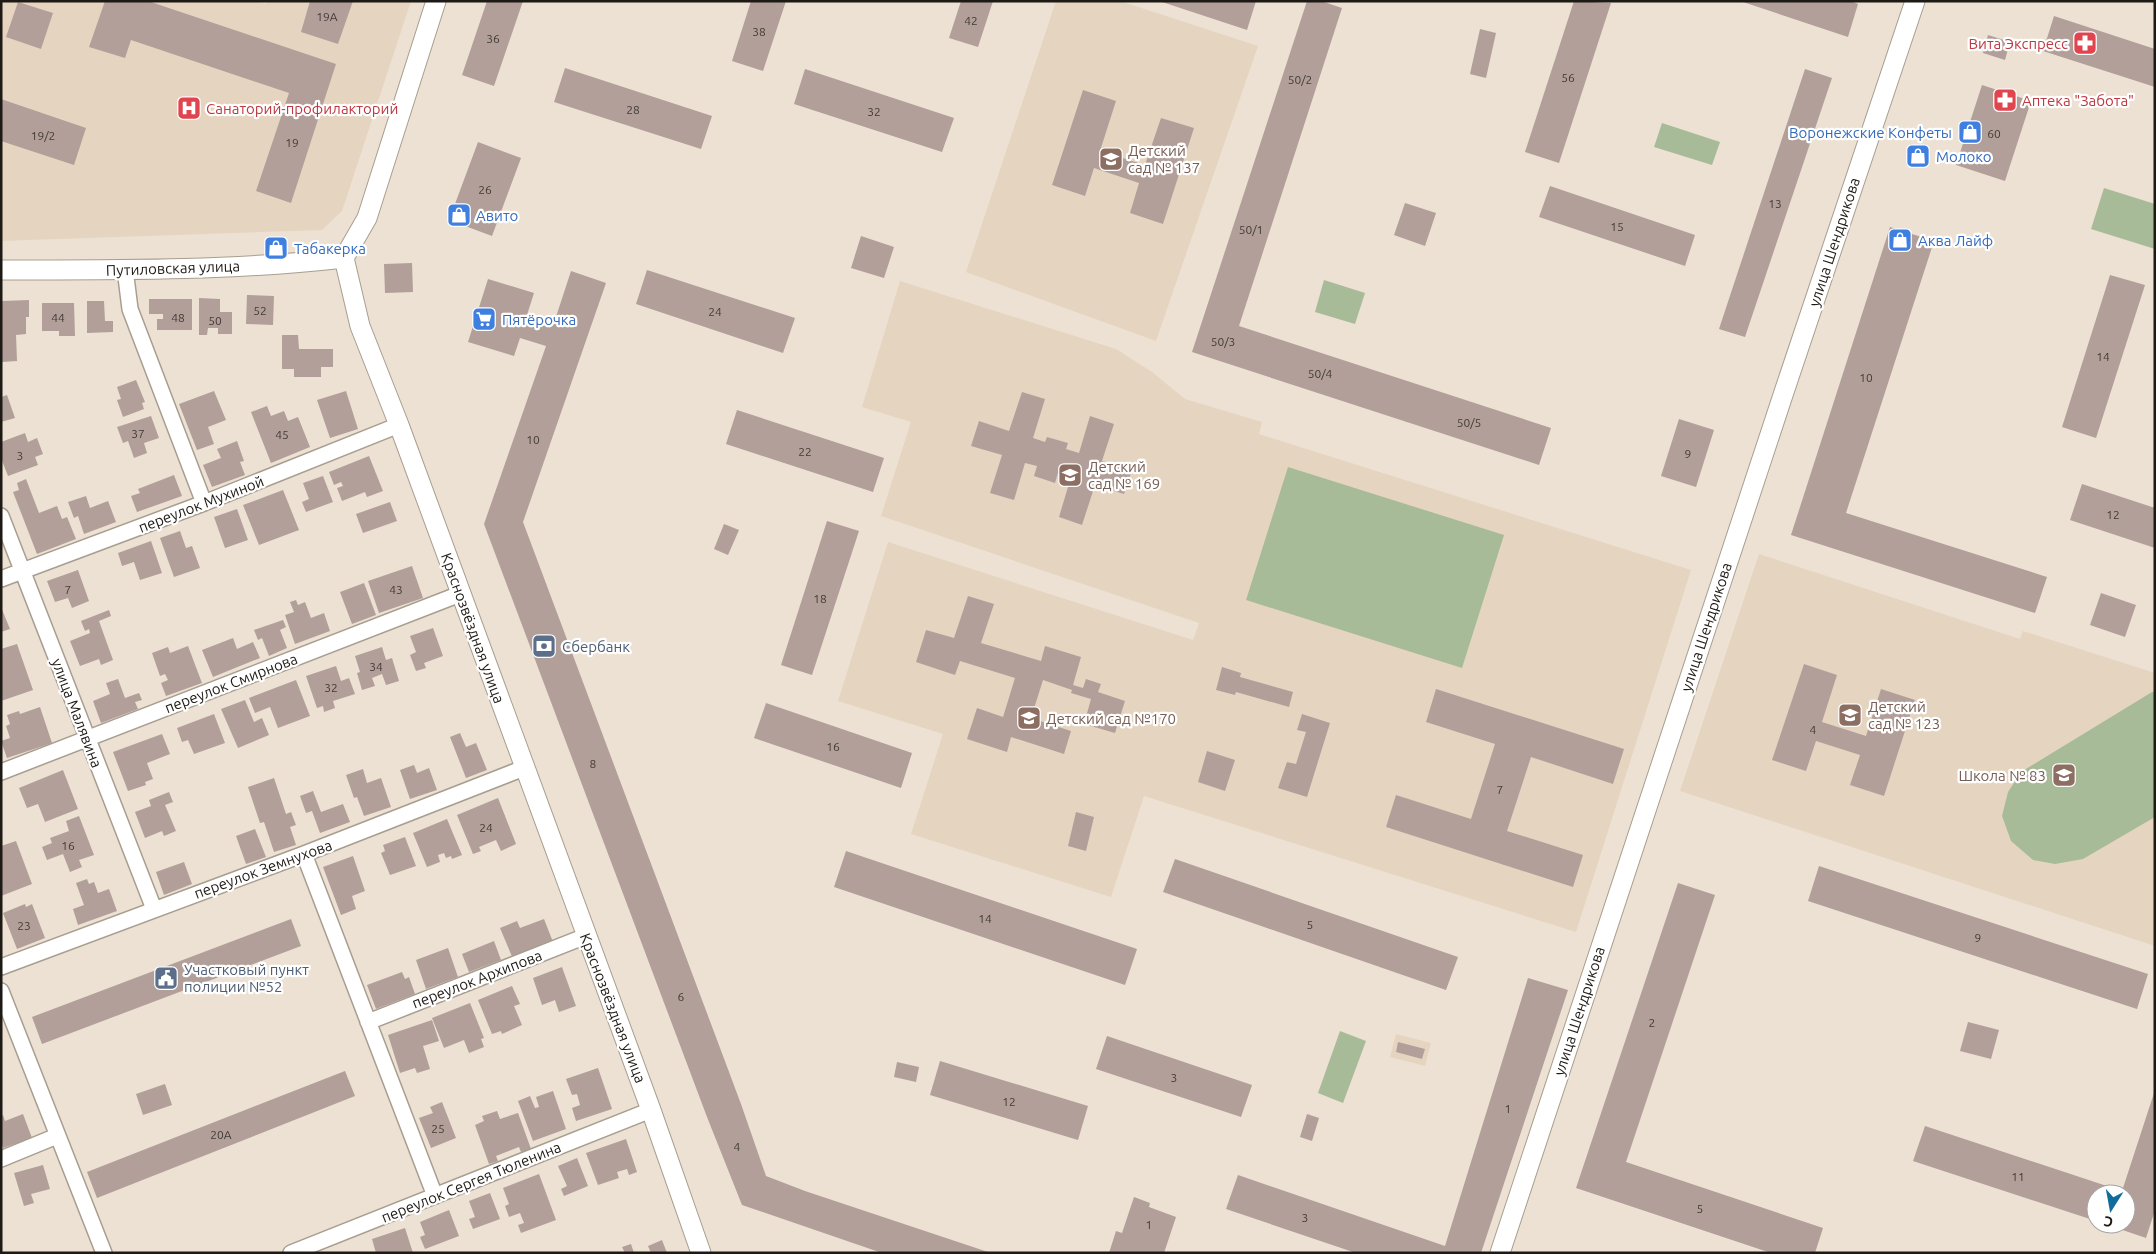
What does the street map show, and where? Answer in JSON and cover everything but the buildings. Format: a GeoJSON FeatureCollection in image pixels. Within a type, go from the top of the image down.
{"type":"FeatureCollection","features":[{"type":"Feature","properties":{"kind":"street"},"geometry":{"type":"LineString","coordinates":[[344,258],[367,218],[436,1]]}},
{"type":"Feature","properties":{"kind":"street","name":"улица Шендрикова"},"geometry":{"type":"LineString","coordinates":[[1500,1253],[1789,376],[1915,1]]}},
{"type":"Feature","properties":{"kind":"street","name":"Путиловская улица"},"geometry":{"type":"LineString","coordinates":[[1,270],[125,270],[292,264],[344,258]]}},
{"type":"Feature","properties":{"kind":"street","name":"Краснозвёздная улица"},"geometry":{"type":"LineString","coordinates":[[344,258],[360,326],[399,425],[651,1110],[701,1253]]}},
{"type":"Feature","properties":{"kind":"street"},"geometry":{"type":"LineString","coordinates":[[125,270],[130,309],[204,503]]}},
{"type":"Feature","properties":{"kind":"street","name":"переулок Мухиной"},"geometry":{"type":"LineString","coordinates":[[1,579],[204,503],[399,425]]}},
{"type":"Feature","properties":{"kind":"street","name":"улица Малявина"},"geometry":{"type":"LineString","coordinates":[[1,516],[154,909]]}},
{"type":"Feature","properties":{"kind":"street","name":"переулок Смирнова"},"geometry":{"type":"LineString","coordinates":[[1,772],[460,594]]}},
{"type":"Feature","properties":{"kind":"street","name":"переулок Земнухова"},"geometry":{"type":"LineString","coordinates":[[1,967],[304,854],[524,768]]}},
{"type":"Feature","properties":{"kind":"street"},"geometry":{"type":"LineString","coordinates":[[304,854],[434,1196]]}},
{"type":"Feature","properties":{"kind":"street","name":"переулок Архипова"},"geometry":{"type":"LineString","coordinates":[[368,1022],[586,936]]}},
{"type":"Feature","properties":{"kind":"street"},"geometry":{"type":"LineString","coordinates":[[1,991],[104,1253]]}},
{"type":"Feature","properties":{"kind":"street","name":"переулок Сергея Тюленина"},"geometry":{"type":"LineString","coordinates":[[291,1253],[651,1110]]}},
{"type":"Feature","properties":{"kind":"street"},"geometry":{"type":"LineString","coordinates":[[1,1159],[57,1136]]}},
{"type":"Feature","properties":{"kind":"shaded area","name":"Cанаторий-профилакторий"},"geometry":{"type":"Polygon","coordinates":[[[1,1],[256,1],[266,4],[267,1],[411,1],[342,211],[322,230],[1,241],[1,1]]]}},
{"type":"Feature","properties":{"kind":"shaded area","name":"Детский сад № 137"},"geometry":{"type":"Polygon","coordinates":[[[1056,1],[1120,1],[1258,46],[1156,341],[966,272],[1056,1]]]}},
{"type":"Feature","properties":{"kind":"shaded area"},"geometry":{"type":"Polygon","coordinates":[[[900,281],[1116,349],[1152,372],[1185,399],[1262,422],[1259,434],[1691,570],[1576,932],[1144,796],[1111,897],[911,834],[943,734],[838,701],[888,542],[1193,640],[1199,623],[881,516],[911,422],[862,407],[900,281]]]}},
{"type":"Feature","properties":{"kind":"shaded area"},"geometry":{"type":"Polygon","coordinates":[[[1759,554],[2020,639],[2023,631],[2155,673],[2155,946],[1680,791],[1759,554]]]}},
{"type":"Feature","properties":{"kind":"shaded area"},"geometry":{"type":"Polygon","coordinates":[[[1396,1034],[1431,1043],[1425,1066],[1390,1057],[1396,1034]]]}},
{"type":"Feature","properties":{"kind":"green space"},"geometry":{"type":"Polygon","coordinates":[[[1662,123],[1720,142],[1712,165],[1654,147],[1662,123]]]}},
{"type":"Feature","properties":{"kind":"green space"},"geometry":{"type":"Polygon","coordinates":[[[2104,188],[2155,204],[2155,249],[2091,229],[2104,188]]]}},
{"type":"Feature","properties":{"kind":"green space"},"geometry":{"type":"Polygon","coordinates":[[[1324,280],[1365,293],[1355,324],[1315,312],[1324,280]]]}},
{"type":"Feature","properties":{"kind":"green space"},"geometry":{"type":"Polygon","coordinates":[[[1288,467],[1504,535],[1462,668],[1246,600],[1288,467]]]}},
{"type":"Feature","properties":{"kind":"green space"},"geometry":{"type":"Polygon","coordinates":[[[2152,692],[2155,692],[2155,817],[2083,859],[2055,864],[2033,860],[2011,841],[2002,816],[2008,792],[2021,772],[2152,692]]]}},
{"type":"Feature","properties":{"kind":"green space"},"geometry":{"type":"Polygon","coordinates":[[[1340,1031],[1366,1041],[1343,1103],[1318,1093],[1340,1031]]]}},
{"type":"Feature","properties":{"kind":"place","name":"Вита Экспресс"},"geometry":{"type":"Point","coordinates":[2085,43]}},
{"type":"Feature","properties":{"kind":"place","name":"Аптека \"Забота\""},"geometry":{"type":"Point","coordinates":[2005,100]}},
{"type":"Feature","properties":{"kind":"place","name":"Cанаторий-профилакторий"},"geometry":{"type":"Point","coordinates":[189,108]}},
{"type":"Feature","properties":{"kind":"place","name":"Воронежские Конфеты"},"geometry":{"type":"Point","coordinates":[1970,132]}},
{"type":"Feature","properties":{"kind":"place","name":"Молоко"},"geometry":{"type":"Point","coordinates":[1918,156]}},
{"type":"Feature","properties":{"kind":"place","name":"Детский сад № 137"},"geometry":{"type":"Point","coordinates":[1111,159]}},
{"type":"Feature","properties":{"kind":"place","name":"Авито"},"geometry":{"type":"Point","coordinates":[459,215]}},
{"type":"Feature","properties":{"kind":"place","name":"Аква Лайф"},"geometry":{"type":"Point","coordinates":[1900,240]}},
{"type":"Feature","properties":{"kind":"place","name":"Табакерка"},"geometry":{"type":"Point","coordinates":[276,248]}},
{"type":"Feature","properties":{"kind":"place","name":"Пятёрочка"},"geometry":{"type":"Point","coordinates":[484,319]}},
{"type":"Feature","properties":{"kind":"place","name":"Детский сад № 169"},"geometry":{"type":"Point","coordinates":[1070,475]}},
{"type":"Feature","properties":{"kind":"place","name":"Сбербанк"},"geometry":{"type":"Point","coordinates":[544,646]}},
{"type":"Feature","properties":{"kind":"place","name":"Детский сад № 123"},"geometry":{"type":"Point","coordinates":[1850,715]}},
{"type":"Feature","properties":{"kind":"place","name":"Детский сад №170"},"geometry":{"type":"Point","coordinates":[1029,718]}},
{"type":"Feature","properties":{"kind":"place","name":"Школа № 83"},"geometry":{"type":"Point","coordinates":[2064,775]}},
{"type":"Feature","properties":{"kind":"place","name":"Участковый пункт полиции №52"},"geometry":{"type":"Point","coordinates":[166,978]}}]}
